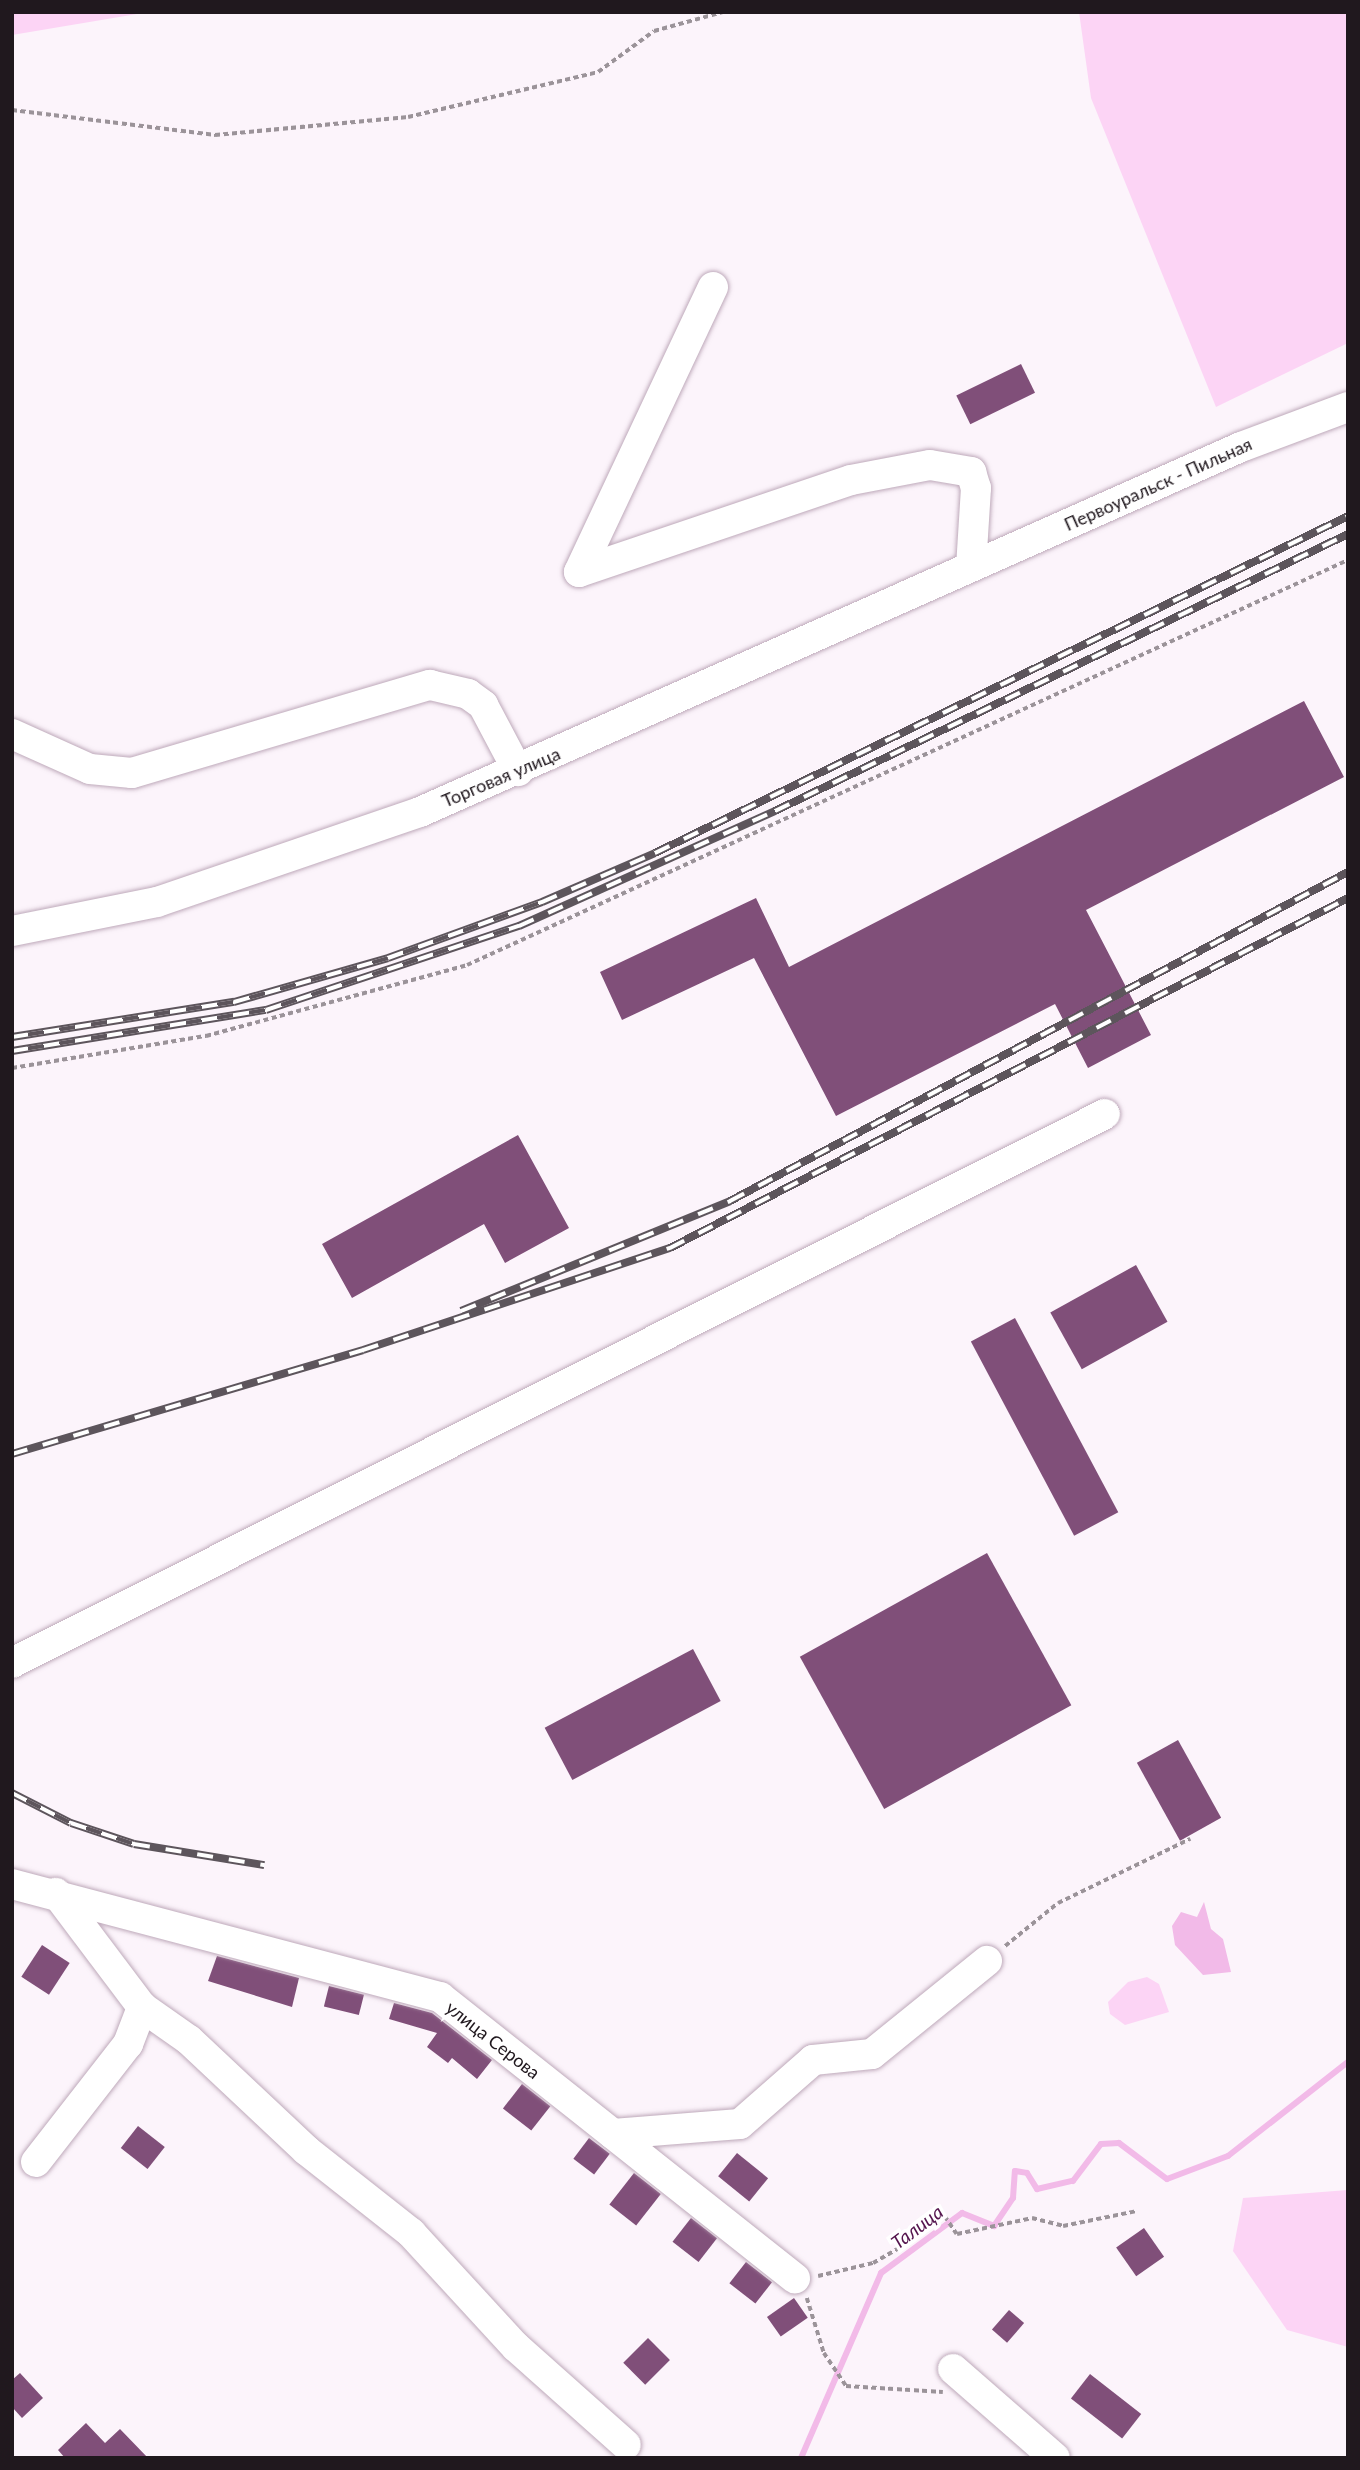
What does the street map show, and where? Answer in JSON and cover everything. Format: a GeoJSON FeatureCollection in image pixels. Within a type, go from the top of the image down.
{"type":"FeatureCollection","features":[{"type":"Feature","properties":{"kind":"street"},"geometry":{"type":"LineString","coordinates":[[713,287],[579,572],[851,480],[930,466],[971,472],[976,488],[971,567]]}},
{"type":"Feature","properties":{"kind":"street","name":"Первоуральск - Пильная"},"geometry":{"type":"LineString","coordinates":[[971,567],[1241,447],[1348,407]]}},
{"type":"Feature","properties":{"kind":"street","name":"Торговая улица"},"geometry":{"type":"LineString","coordinates":[[12,931],[112,915],[345,840],[518,771],[971,567]]}},
{"type":"Feature","properties":{"kind":"street"},"geometry":{"type":"LineString","coordinates":[[12,734],[90,769],[132,773],[430,685],[468,694],[483,705],[518,771]]}},
{"type":"Feature","properties":{"kind":"street"},"geometry":{"type":"LineString","coordinates":[[12,1663],[1105,1114]]}},
{"type":"Feature","properties":{"kind":"street","name":"улица Серова"},"geometry":{"type":"LineString","coordinates":[[12,1885],[56,1894],[440,1997],[795,2278]]}},
{"type":"Feature","properties":{"kind":"street"},"geometry":{"type":"LineString","coordinates":[[56,1894],[142,2007],[190,2040],[306,2150],[411,2233],[516,2347],[626,2445]]}},
{"type":"Feature","properties":{"kind":"street"},"geometry":{"type":"LineString","coordinates":[[613,2134],[740,2124],[813,2060],[872,2054],[987,1961]]}},
{"type":"Feature","properties":{"kind":"street"},"geometry":{"type":"LineString","coordinates":[[36,2162],[128,2044],[142,2007]]}},
{"type":"Feature","properties":{"kind":"street"},"geometry":{"type":"LineString","coordinates":[[964,2378],[1055,2458]]}},
{"type":"Feature","properties":{"kind":"path"},"geometry":{"type":"LineString","coordinates":[[12,110],[215,135],[408,117],[598,72],[654,31],[723,12]]}},
{"type":"Feature","properties":{"kind":"path"},"geometry":{"type":"LineString","coordinates":[[12,1068],[206,1036],[467,965],[1348,560]]}},
{"type":"Feature","properties":{"kind":"path"},"geometry":{"type":"LineString","coordinates":[[987,1961],[1058,1903],[1190,1839]]}},
{"type":"Feature","properties":{"kind":"path"},"geometry":{"type":"LineString","coordinates":[[964,2378],[922,2393],[846,2386],[824,2353],[806,2292],[795,2278],[873,2263],[899,2248],[923,2219],[940,2209],[957,2234],[1032,2218],[1063,2226],[1138,2211]]}},
{"type":"Feature","properties":{"kind":"shaded area"},"geometry":{"type":"Polygon","coordinates":[[[12,12],[149,12],[12,35],[12,12]]]}},
{"type":"Feature","properties":{"kind":"shaded area"},"geometry":{"type":"Polygon","coordinates":[[[1079,12],[1348,12],[1348,343],[1216,407],[1091,98],[1079,12]]]}},
{"type":"Feature","properties":{"kind":"shaded area"},"geometry":{"type":"Polygon","coordinates":[[[1204,1902],[1211,1929],[1223,1939],[1231,1972],[1203,1975],[1175,1945],[1172,1926],[1181,1912],[1197,1917],[1204,1902]]]}},
{"type":"Feature","properties":{"kind":"shaded area"},"geometry":{"type":"Polygon","coordinates":[[[1147,1977],[1159,1984],[1169,2012],[1125,2025],[1110,2014],[1108,2002],[1128,1982],[1147,1977]]]}},
{"type":"Feature","properties":{"kind":"shaded area"},"geometry":{"type":"Polygon","coordinates":[[[1348,2190],[1348,2347],[1287,2330],[1233,2251],[1243,2198],[1348,2190]]]}},
{"type":"Feature","properties":{"kind":"building"},"geometry":{"type":"Polygon","coordinates":[[[1021,364],[1035,393],[970,424],[956,396],[1021,364]]]}},
{"type":"Feature","properties":{"kind":"building"},"geometry":{"type":"Polygon","coordinates":[[[1304,701],[1344,777],[1086,910],[1151,1035],[1088,1068],[1055,1004],[836,1116],[754,958],[622,1020],[600,972],[756,898],[789,967],[1304,701]]]}},
{"type":"Feature","properties":{"kind":"building"},"geometry":{"type":"Polygon","coordinates":[[[518,1135],[569,1228],[505,1263],[484,1224],[352,1298],[322,1244],[518,1135]]]}},
{"type":"Feature","properties":{"kind":"building"},"geometry":{"type":"Polygon","coordinates":[[[1136,1265],[1168,1322],[1082,1369],[1050,1313],[1136,1265]]]}},
{"type":"Feature","properties":{"kind":"building"},"geometry":{"type":"Polygon","coordinates":[[[1015,1318],[1118,1512],[1074,1536],[971,1341],[1015,1318]]]}},
{"type":"Feature","properties":{"kind":"building"},"geometry":{"type":"Polygon","coordinates":[[[987,1553],[1071,1705],[884,1809],[800,1657],[987,1553]]]}},
{"type":"Feature","properties":{"kind":"building"},"geometry":{"type":"Polygon","coordinates":[[[693,1649],[721,1701],[572,1780],[545,1728],[693,1649]]]}},
{"type":"Feature","properties":{"kind":"building"},"geometry":{"type":"Polygon","coordinates":[[[1178,1740],[1221,1818],[1180,1841],[1137,1763],[1178,1740]]]}},
{"type":"Feature","properties":{"kind":"building"},"geometry":{"type":"Polygon","coordinates":[[[42,1945],[70,1963],[49,1995],[21,1977],[42,1945]]]}},
{"type":"Feature","properties":{"kind":"building"},"geometry":{"type":"Polygon","coordinates":[[[217,1956],[299,1978],[292,2007],[208,1981],[217,1956]]]}},
{"type":"Feature","properties":{"kind":"building"},"geometry":{"type":"Polygon","coordinates":[[[329,1986],[364,1995],[359,2015],[324,2006],[329,1986]]]}},
{"type":"Feature","properties":{"kind":"building"},"geometry":{"type":"Polygon","coordinates":[[[394,2003],[432,2013],[492,2060],[477,2079],[452,2058],[448,2063],[427,2047],[437,2033],[389,2019],[394,2003]]]}},
{"type":"Feature","properties":{"kind":"building"},"geometry":{"type":"Polygon","coordinates":[[[522,2084],[550,2106],[531,2131],[503,2108],[522,2084]]]}},
{"type":"Feature","properties":{"kind":"building"},"geometry":{"type":"Polygon","coordinates":[[[138,2126],[165,2147],[148,2169],[121,2148],[138,2126]]]}},
{"type":"Feature","properties":{"kind":"building"},"geometry":{"type":"Polygon","coordinates":[[[589,2138],[610,2154],[594,2174],[573,2159],[589,2138]]]}},
{"type":"Feature","properties":{"kind":"building"},"geometry":{"type":"Polygon","coordinates":[[[737,2153],[768,2178],[749,2201],[718,2176],[737,2153]]]}},
{"type":"Feature","properties":{"kind":"building"},"geometry":{"type":"Polygon","coordinates":[[[634,2173],[661,2194],[636,2225],[609,2205],[634,2173]]]}},
{"type":"Feature","properties":{"kind":"building"},"geometry":{"type":"Polygon","coordinates":[[[691,2218],[717,2238],[699,2262],[673,2242],[691,2218]]]}},
{"type":"Feature","properties":{"kind":"building"},"geometry":{"type":"Polygon","coordinates":[[[1144,2228],[1164,2257],[1136,2276],[1116,2248],[1144,2228]]]}},
{"type":"Feature","properties":{"kind":"building"},"geometry":{"type":"Polygon","coordinates":[[[746,2262],[772,2282],[755,2304],[729,2283],[746,2262]]]}},
{"type":"Feature","properties":{"kind":"building"},"geometry":{"type":"Polygon","coordinates":[[[794,2298],[808,2318],[781,2337],[767,2317],[794,2298]]]}},
{"type":"Feature","properties":{"kind":"building"},"geometry":{"type":"Polygon","coordinates":[[[1009,2310],[1024,2323],[1007,2343],[992,2330],[1009,2310]]]}},
{"type":"Feature","properties":{"kind":"building"},"geometry":{"type":"Polygon","coordinates":[[[648,2338],[670,2360],[645,2385],[623,2363],[648,2338]]]}},
{"type":"Feature","properties":{"kind":"building"},"geometry":{"type":"Polygon","coordinates":[[[20,2373],[43,2398],[22,2418],[12,2407],[12,2380],[20,2373]]]}},
{"type":"Feature","properties":{"kind":"building"},"geometry":{"type":"Polygon","coordinates":[[[1090,2374],[1141,2414],[1122,2438],[1071,2398],[1090,2374]]]}},
{"type":"Feature","properties":{"kind":"building"},"geometry":{"type":"Polygon","coordinates":[[[86,2423],[105,2443],[120,2429],[148,2458],[65,2458],[58,2450],[86,2423]]]}},
{"type":"Feature","properties":{"kind":"waterway","name":"Талица"},"geometry":{"type":"LineString","coordinates":[[801,2458],[881,2273],[962,2213],[994,2226],[1013,2198],[1015,2171],[1027,2173],[1037,2189],[1073,2181],[1101,2144],[1119,2143],[1167,2179],[1228,2156],[1348,2062]]}},
{"type":"Feature","properties":{"kind":"railway"},"geometry":{"type":"LineString","coordinates":[[12,1037],[234,1002],[388,958],[542,902],[655,853],[1348,516]]}},
{"type":"Feature","properties":{"kind":"railway"},"geometry":{"type":"LineString","coordinates":[[12,1051],[266,1010],[519,926],[775,811],[1348,534]]}},
{"type":"Feature","properties":{"kind":"railway"},"geometry":{"type":"LineString","coordinates":[[461,1311],[730,1201],[1348,872]]}},
{"type":"Feature","properties":{"kind":"railway"},"geometry":{"type":"LineString","coordinates":[[12,1454],[363,1350],[670,1248],[1348,898]]}},
{"type":"Feature","properties":{"kind":"railway"},"geometry":{"type":"LineString","coordinates":[[12,1793],[71,1823],[134,1844],[264,1865]]}}]}
